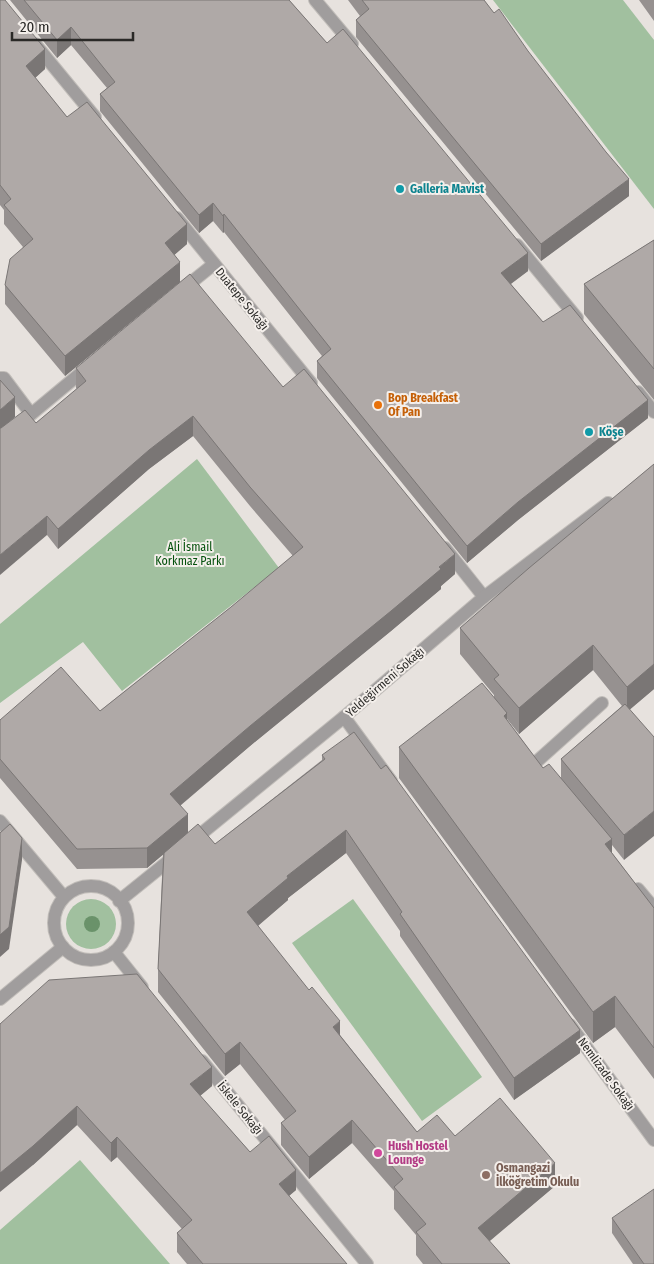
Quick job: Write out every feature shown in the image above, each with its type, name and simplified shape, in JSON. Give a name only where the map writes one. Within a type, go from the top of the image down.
[{"type":"street","points":[[315,0],[359,53]]},
{"type":"street","points":[[25,32],[101,124]]},
{"type":"street","name":"Duatepe Sokağı","points":[[170,210],[321,395]]},
{"type":"street","points":[[510,236],[585,328]]},
{"type":"street","points":[[176,295],[214,264]]},
{"type":"street","points":[[0,440],[100,358]]},
{"type":"street","points":[[0,378],[4,378],[31,414]]},
{"type":"street","points":[[629,381],[654,412]]},
{"type":"street","name":"Yeldeğirmeni Sokağı","points":[[119,901],[344,717],[484,597],[615,497]]},
{"type":"street","points":[[434,535],[484,597]]},
{"type":"street","points":[[534,764],[602,703]]},
{"type":"street","points":[[344,717],[397,789]]},
{"type":"street","points":[[0,821],[64,897]]},
{"type":"street","points":[[629,877],[654,908]]},
{"type":"street","points":[[87,886],[110,892],[119,901],[128,920],[122,943],[114,952],[104,958],[82,959],[71,954],[63,947],[57,937],[54,926],[55,915],[64,897],[76,889],[87,886]]},
{"type":"street","points":[[0,999],[63,947]]},
{"type":"street","points":[[114,952],[151,998]]},
{"type":"street","name":"Nemlizade Sokağı","points":[[560,1012],[654,1140]]},
{"type":"street","name":"İskele Sokağı","points":[[194,1051],[367,1264]]},
{"type":"green space","points":[[493,0],[623,0],[654,40],[654,209]]},
{"type":"green space","name":"Ali İsmail Korkmaz Parkı","points":[[197,459],[279,568],[122,691],[83,642],[0,703],[0,624]]},
{"type":"green space","points":[[86,899],[96,899],[109,906],[116,919],[116,929],[109,942],[96,949],[86,949],[77,945],[70,938],[66,929],[66,919],[70,910],[77,903]]},
{"type":"green space","points":[[353,899],[482,1077],[422,1121],[292,943]]},
{"type":"green space","points":[[80,1160],[170,1264],[0,1264],[0,1230]]},
{"type":"building","points":[[0,0],[5,0],[45,49],[26,66],[67,117],[87,102],[187,224],[165,243],[180,262],[65,356],[5,285],[10,259],[33,239],[4,205],[11,199],[0,185]]},
{"type":"building","points":[[24,0],[289,0],[327,43],[343,29],[528,253],[501,273],[543,322],[570,305],[648,400],[518,502],[467,546],[317,361],[331,349],[224,214],[223,216],[213,203],[199,215],[100,94],[115,82],[71,27],[57,40]]},
{"type":"building","points":[[362,0],[484,0],[494,13],[499,9],[528,51],[629,179],[541,244],[356,20],[369,9]]},
{"type":"building","points":[[654,240],[654,369],[584,284]]},
{"type":"building","points":[[190,274],[283,387],[304,369],[455,554],[439,567],[441,569],[170,794],[188,814],[147,848],[77,849],[0,759],[0,720],[61,667],[100,711],[303,547],[250,487],[193,416],[149,450],[58,529],[47,516],[0,555],[0,428],[25,410],[36,423],[86,381],[76,368]]},
{"type":"building","points":[[0,380],[15,397],[0,410]]},
{"type":"building","points":[[654,464],[654,664],[627,687],[593,645],[519,708],[494,679],[499,675],[460,628]]},
{"type":"building","points":[[482,683],[507,713],[504,716],[543,768],[549,764],[612,839],[605,844],[654,908],[654,1048],[615,996],[593,1012],[399,747]]},
{"type":"building","points":[[625,704],[654,737],[654,811],[624,835],[561,759]]},
{"type":"building","points":[[354,732],[381,769],[386,765],[580,1030],[514,1078],[400,914],[402,912],[346,830],[287,876],[288,878],[247,912],[309,990],[312,987],[340,1021],[333,1027],[417,1132],[437,1115],[455,1136],[500,1098],[555,1163],[478,1228],[510,1264],[442,1264],[416,1232],[426,1224],[394,1187],[403,1179],[352,1120],[309,1157],[281,1123],[296,1111],[240,1042],[225,1054],[158,969],[164,853],[198,824],[215,844],[325,759],[322,755]]},
{"type":"building","points":[[10,824],[22,838],[9,927],[0,935],[0,833]]},
{"type":"building","points":[[137,974],[212,1067],[190,1084],[250,1152],[269,1136],[296,1170],[279,1184],[347,1264],[203,1264],[177,1233],[192,1220],[117,1137],[111,1143],[77,1106],[0,1173],[0,1024],[49,980]]},
{"type":"building","points":[[654,1189],[654,1264],[644,1264],[612,1218]]},
{"type":"place","name":"Galleria Mavist","points":[[400,189]]},
{"type":"place","name":"Bop Breakfast Of Pan","points":[[378,405]]},
{"type":"place","name":"Köşe","points":[[589,432]]},
{"type":"place","name":"Hush Hostel Lounge","points":[[378,1153]]},
{"type":"place","name":"Osmangazi İlköğretim Okulu","points":[[486,1175]]}]
